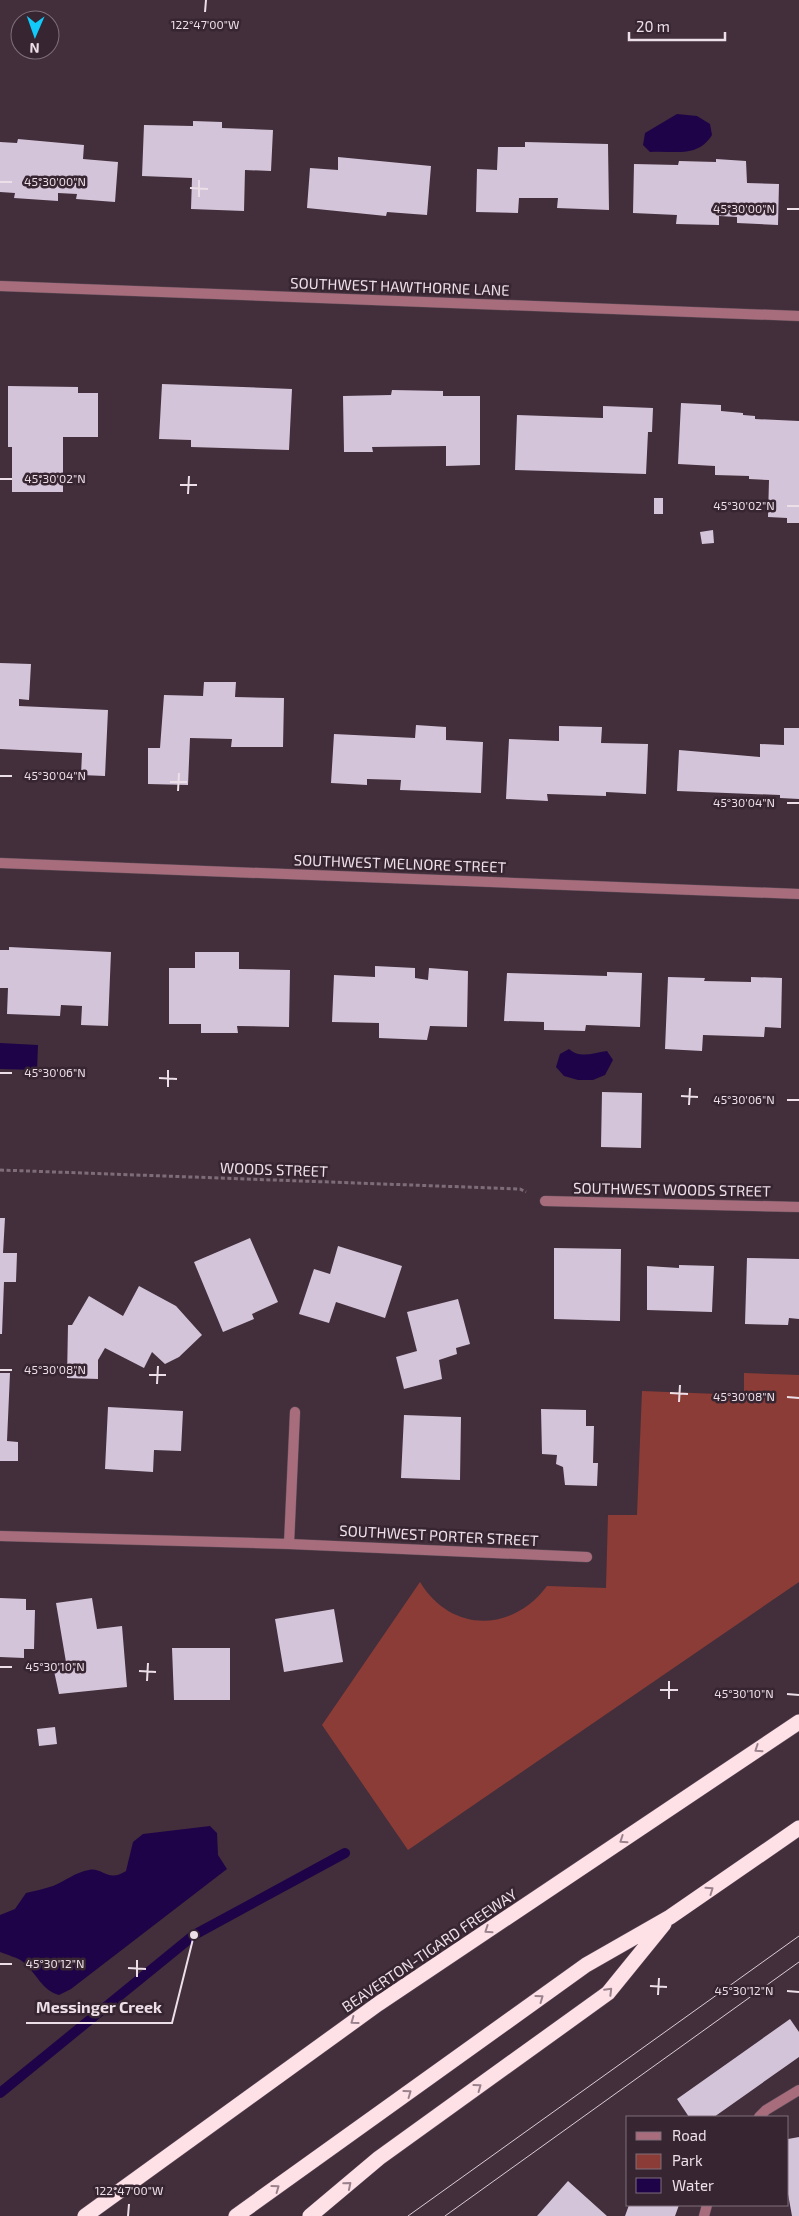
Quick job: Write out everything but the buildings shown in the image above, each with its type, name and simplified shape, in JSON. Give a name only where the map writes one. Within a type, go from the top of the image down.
[{"type":"highway","name":"BEAVERTON-TIGARD FREEWAY","points":[[85,2216],[378,2004],[799,1722]]},
{"type":"highway","points":[[236,2216],[586,1965],[670,1917],[799,1828]]},
{"type":"highway","points":[[310,2216],[380,2158],[608,1993],[670,1917]]},
{"type":"street","name":"SOUTHWEST HAWTHORNE LANE","points":[[0,286],[799,316]]},
{"type":"street","name":"SOUTHWEST MELNORE STREET","points":[[0,863],[799,894]]},
{"type":"street","name":"SOUTHWEST WOODS STREET","points":[[545,1201],[799,1207]]},
{"type":"street","points":[[289,1544],[295,1412]]},
{"type":"street","name":"SOUTHWEST PORTER STREET","points":[[0,1536],[289,1544],[587,1557]]},
{"type":"street","points":[[760,2116],[766,2110],[799,2090]]},
{"type":"path","name":"WOODS STREET","points":[[0,1170],[520,1189],[545,1201]]},
{"type":"green space","points":[[744,1373],[799,1375],[799,1582],[408,1850],[322,1725],[420,1582],[433,1599],[448,1611],[465,1618],[482,1621],[500,1619],[517,1612],[533,1601],[547,1586],[606,1588],[608,1515],[637,1515],[642,1391],[744,1395]]},
{"type":"water","points":[[677,114],[697,116],[710,124],[712,135],[706,143],[692,150],[684,152],[650,152],[643,145],[645,133]]},
{"type":"water","points":[[0,1043],[38,1045],[37,1070],[0,1069]]},
{"type":"water","points":[[569,1049],[582,1055],[607,1051],[613,1060],[605,1075],[593,1080],[578,1080],[564,1076],[556,1067],[560,1054]]},
{"type":"water","points":[[210,1826],[217,1833],[218,1855],[227,1869],[71,1989],[59,1995],[53,1993],[48,1990],[22,1961],[0,1952],[0,1915],[15,1909],[26,1893],[53,1886],[84,1871],[94,1870],[114,1875],[126,1871],[133,1842],[143,1834]]},
{"type":"waterway","points":[[0,2093],[194,1935],[345,1853]]},
{"type":"tram line","points":[[408,2216],[799,1936]]},
{"type":"tram line","points":[[445,2216],[799,1962]]},
{"type":"place","name":"Messinger Creek","points":[[194,1935]]}]
